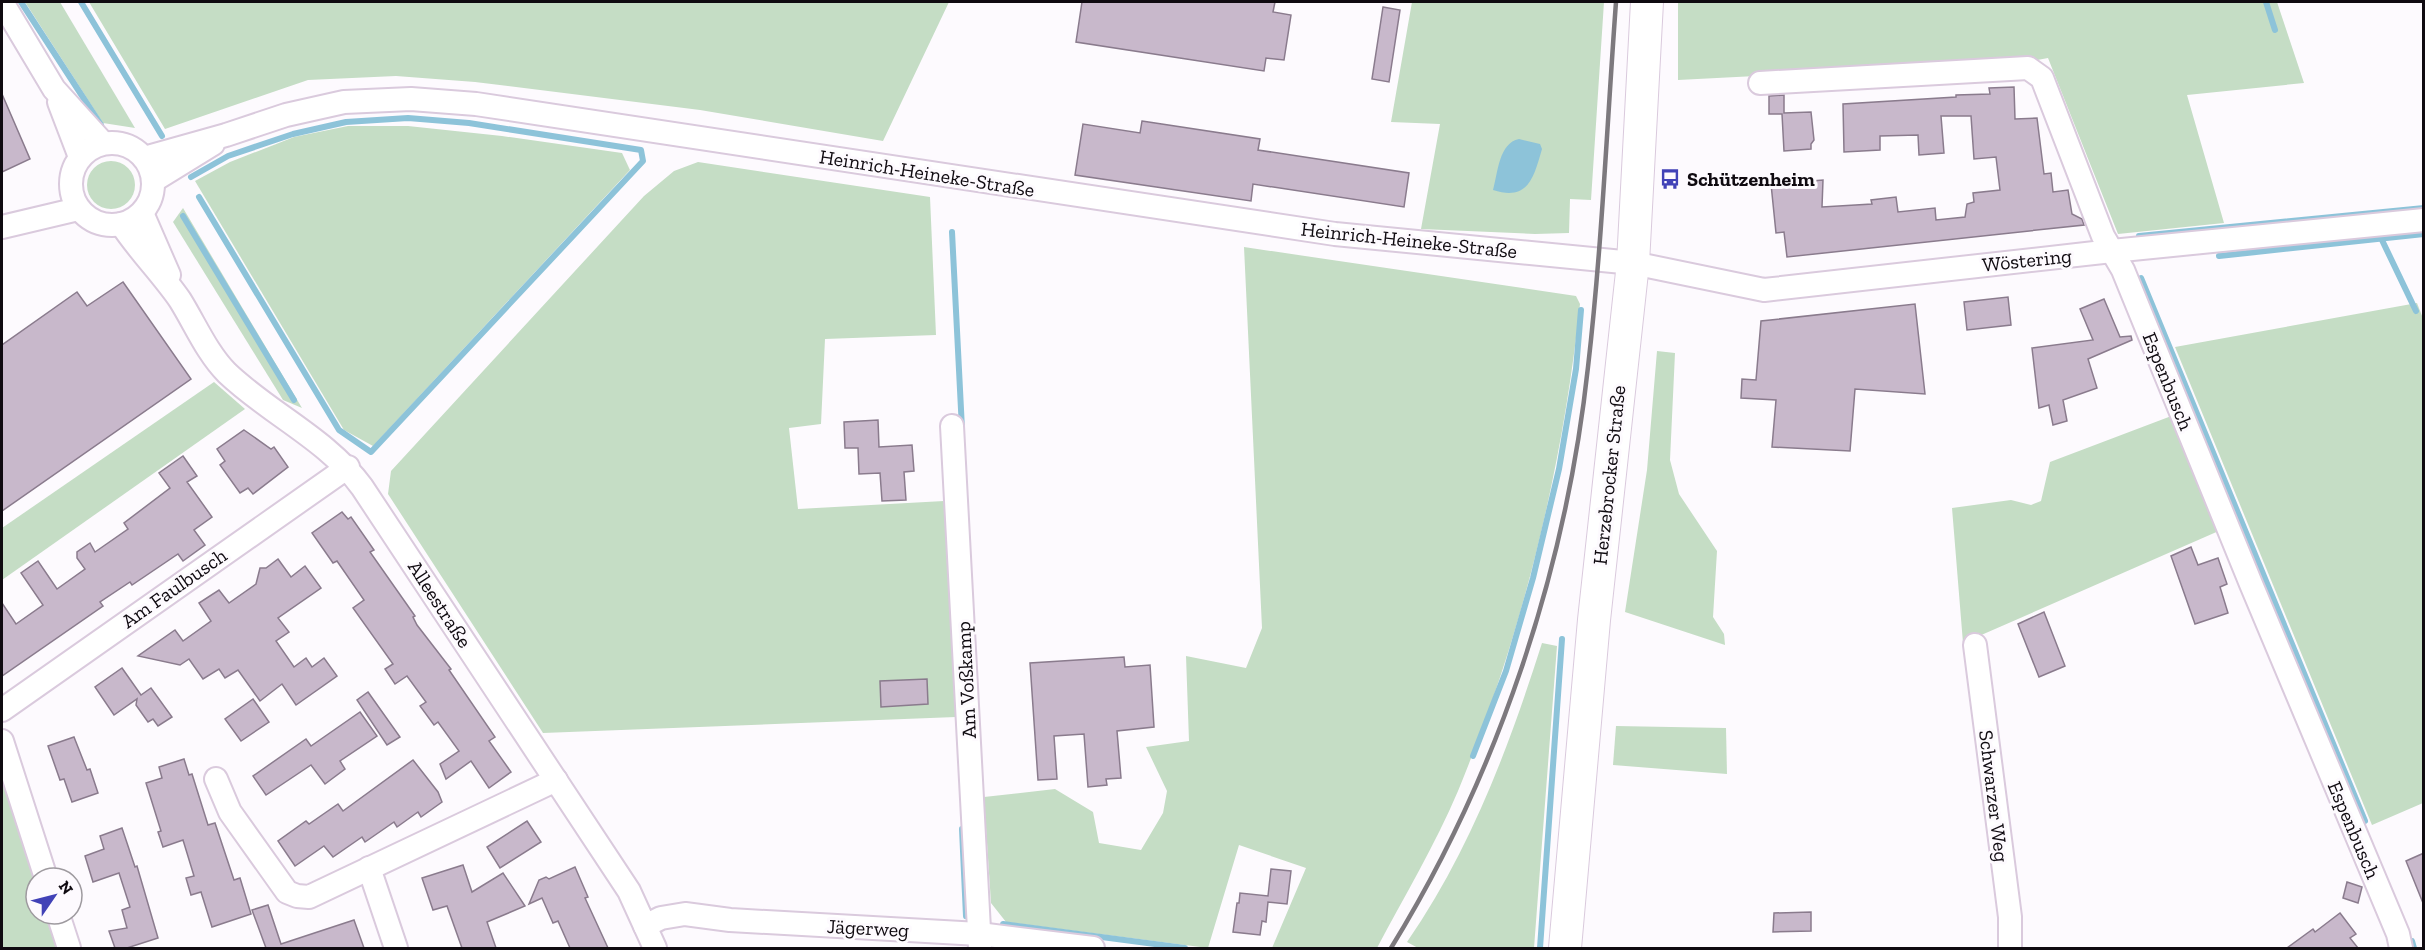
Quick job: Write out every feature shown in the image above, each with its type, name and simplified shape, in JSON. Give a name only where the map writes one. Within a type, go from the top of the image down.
[{"type":"main road","name":"Herzebrocker Straße","points":[[1565,948],[1593,620],[1633,263],[1647,2]]},
{"type":"street","points":[[2,2],[54,89],[80,157]]},
{"type":"street","name":"Espenbusch","points":[[1760,83],[2028,68],[2042,78],[2103,236],[2123,270],[2246,573],[2398,934],[2401,948]]},
{"type":"street","points":[[54,89],[102,142]]},
{"type":"street","name":"Heinrich-Heineke-Straße","points":[[144,158],[286,115],[344,102],[411,99],[476,104],[1335,234],[1633,263]]},
{"type":"street","name":"Heinrich-Heineke-Straße","points":[[153,181],[174,170],[226,135]]},
{"type":"street","points":[[102,142],[119,142],[134,148],[151,169],[152,196],[142,213],[121,225],[93,221],[74,199],[71,174],[80,157],[88,149],[102,142]]},
{"type":"street","points":[[9,225],[74,199]]},
{"type":"street","name":"Alleestraße","points":[[142,213],[179,299]]},
{"type":"street","name":"Wöstering","points":[[1633,263],[1764,290],[2112,251],[2424,220]]},
{"type":"street","name":"Alleestraße","points":[[121,225],[179,299],[224,370],[248,393],[325,447],[348,467],[629,891],[655,948]]},
{"type":"street","name":"Am Voßkamp","points":[[952,426],[980,941]]},
{"type":"street","name":"Am Faulbusch","points":[[2,710],[348,467]]},
{"type":"street","name":"Schwarzer Weg","points":[[1975,645],[2010,917],[2010,948]]},
{"type":"street","points":[[2,741],[42,866]]},
{"type":"street","points":[[216,779],[230,812],[287,892],[309,897],[556,780]]},
{"type":"street","points":[[369,868],[396,948]]},
{"type":"street","name":"Jägerweg","points":[[645,926],[661,918],[685,914],[730,920],[980,941],[1093,948]]},
{"type":"street","points":[[62,926],[69,948]]},
{"type":"green space","points":[[25,2],[60,2],[135,128],[103,123]]},
{"type":"green space","points":[[89,2],[949,2],[883,141],[700,110],[475,82],[396,76],[308,80],[165,129]]},
{"type":"green space","points":[[1412,2],[1604,2],[1591,200],[1570,199],[1569,233],[1535,234],[1421,229],[1440,124],[1391,122]]},
{"type":"green space","points":[[1678,2],[2277,2],[2304,83],[2187,95],[2224,223],[2118,234],[2048,58],[2027,62],[1678,80]]},
{"type":"green space","points":[[348,126],[408,126],[502,136],[622,153],[630,170],[373,446],[344,430],[195,181],[230,162],[294,137]]},
{"type":"green space","points":[[106,161],[116,161],[131,171],[135,185],[134,194],[125,205],[116,209],[106,209],[91,199],[87,190],[87,180],[97,165]]},
{"type":"green space","points":[[698,162],[930,197],[936,335],[825,339],[821,424],[789,428],[798,509],[944,501],[956,717],[543,733],[388,494],[391,471],[644,196],[674,171]]},
{"type":"green space","points":[[183,208],[302,408],[283,400],[173,222]]},
{"type":"green space","points":[[1244,247],[1576,296],[1580,304],[1572,367],[1550,491],[1520,613],[1502,673],[1458,791],[1419,871],[1377,948],[1272,948],[1306,868],[1239,845],[1208,948],[1006,922],[991,903],[984,797],[1055,789],[1093,812],[1099,843],[1141,850],[1163,813],[1167,791],[1146,747],[1189,741],[1186,656],[1246,668],[1262,628]]},
{"type":"green space","points":[[2417,303],[2424,321],[2423,803],[2372,825],[2175,347]]},
{"type":"green space","points":[[1657,351],[1675,353],[1670,460],[1679,494],[1717,551],[1713,617],[1724,634],[1725,645],[1625,612],[1647,470]]},
{"type":"green space","points":[[214,382],[245,409],[2,580],[2,528]]},
{"type":"green space","points":[[2174,415],[2221,530],[1963,643],[1952,508],[2011,500],[2031,505],[2041,501],[2050,462]]},
{"type":"green space","points":[[1542,643],[1557,646],[1534,948],[1418,948],[1407,942],[1430,907],[1469,835],[1516,721]]},
{"type":"green space","points":[[1616,726],[1726,728],[1727,774],[1613,765]]},
{"type":"green space","points":[[2,769],[32,866],[24,866],[24,926],[51,926],[58,948],[2,948]]},
{"type":"water","points":[[1519,139],[1540,144],[1542,149],[1532,177],[1528,184],[1515,192],[1505,193],[1493,190],[1503,152],[1507,146]]},
{"type":"building","points":[[1082,2],[1275,2],[1273,12],[1291,15],[1284,60],[1266,58],[1264,71],[1076,42]]},
{"type":"building","points":[[1383,7],[1400,10],[1389,82],[1372,79]]},
{"type":"building","points":[[2014,87],[2015,119],[2037,118],[2044,174],[2051,173],[2053,192],[2068,190],[2072,214],[2082,219],[2084,225],[1787,257],[1784,232],[1776,233],[1771,184],[1823,180],[1822,207],[1872,204],[1871,200],[1896,197],[1898,212],[1935,208],[1936,220],[1965,217],[1967,204],[1974,202],[1973,193],[2000,190],[1996,157],[1974,159],[1971,116],[1941,116],[1944,153],[1919,155],[1918,135],[1880,136],[1880,150],[1844,152],[1843,104],[1990,94],[1989,88]]},
{"type":"building","points":[[2,94],[30,159],[2,172]]},
{"type":"building","points":[[1784,95],[1784,113],[1811,112],[1814,140],[1811,149],[1784,151],[1782,114],[1769,114],[1769,96]]},
{"type":"building","points":[[1142,121],[1260,139],[1258,150],[1409,173],[1404,207],[1253,184],[1251,201],[1075,175],[1083,124],[1140,133]]},
{"type":"building","points":[[123,282],[191,379],[2,511],[2,345],[77,292],[87,306]]},
{"type":"building","points":[[2008,297],[2011,325],[1967,330],[1964,302]]},
{"type":"building","points":[[2104,299],[2120,337],[2131,336],[2132,340],[2088,359],[2097,388],[2063,400],[2067,421],[2053,425],[2049,405],[2039,408],[2032,348],[2093,340],[2080,309]]},
{"type":"building","points":[[1915,304],[1925,394],[1855,389],[1850,451],[1772,447],[1776,400],[1741,398],[1742,379],[1756,380],[1761,321]]},
{"type":"building","points":[[878,420],[879,447],[912,445],[914,471],[904,472],[906,500],[882,501],[880,473],[859,474],[858,448],[845,448],[844,422]]},
{"type":"building","points":[[244,430],[271,449],[274,447],[288,467],[253,494],[248,488],[240,493],[220,465],[225,461],[217,449]]},
{"type":"building","points":[[183,456],[197,476],[187,482],[212,517],[194,530],[205,545],[183,561],[178,554],[132,585],[130,582],[100,602],[103,606],[2,676],[2,603],[16,624],[43,605],[21,573],[38,561],[57,589],[85,569],[77,558],[77,552],[90,543],[95,552],[128,529],[124,523],[170,488],[159,473]]},
{"type":"building","points":[[342,512],[348,519],[351,517],[374,550],[370,552],[415,616],[413,617],[417,625],[451,669],[449,670],[495,737],[489,741],[511,772],[489,788],[471,761],[446,779],[440,764],[459,751],[438,722],[434,725],[420,706],[426,702],[407,676],[395,684],[385,669],[393,664],[353,608],[364,600],[337,561],[333,563],[312,533]]},
{"type":"building","points":[[2191,547],[2198,565],[2218,558],[2227,584],[2220,587],[2228,613],[2195,624],[2171,556]]},
{"type":"building","points":[[278,559],[291,577],[305,566],[321,588],[278,618],[289,632],[276,641],[294,667],[306,658],[312,667],[324,658],[337,676],[296,705],[282,684],[260,701],[238,670],[225,678],[219,669],[203,679],[189,659],[180,665],[138,656],[175,630],[183,641],[211,621],[199,603],[219,590],[229,603],[256,584],[260,568],[266,568]]},
{"type":"building","points":[[2044,612],[2065,666],[2039,677],[2018,624]]},
{"type":"building","points":[[1124,657],[1125,667],[1150,665],[1154,727],[1117,731],[1121,778],[1106,779],[1107,785],[1088,787],[1084,734],[1054,736],[1057,779],[1038,780],[1030,663]]},
{"type":"building","points":[[122,668],[141,695],[151,688],[172,717],[158,726],[153,719],[148,722],[136,705],[137,699],[114,715],[95,687]]},
{"type":"building","points":[[927,679],[928,704],[881,707],[880,681]]},
{"type":"building","points":[[368,692],[400,737],[387,745],[357,700]]},
{"type":"building","points":[[253,699],[269,722],[241,741],[225,719]]},
{"type":"building","points":[[360,712],[377,736],[340,761],[345,769],[325,784],[311,765],[266,795],[253,776],[306,739],[311,746]]},
{"type":"building","points":[[74,737],[87,770],[90,769],[98,793],[72,802],[64,779],[60,780],[48,746]]},
{"type":"building","points":[[184,759],[189,775],[192,774],[208,825],[215,823],[234,880],[240,878],[251,914],[212,927],[201,892],[191,895],[186,878],[194,876],[183,840],[163,847],[158,832],[161,831],[146,783],[162,778],[159,767]]},
{"type":"building","points":[[413,760],[438,792],[442,802],[421,817],[418,812],[397,827],[394,822],[365,842],[362,837],[333,857],[324,846],[295,866],[278,841],[306,821],[309,824],[338,804],[343,811]]},
{"type":"building","points":[[527,821],[541,842],[500,868],[487,847]]},
{"type":"building","points":[[122,828],[135,867],[137,866],[158,938],[127,948],[115,948],[109,931],[127,928],[122,910],[130,907],[119,873],[93,882],[85,856],[104,849],[100,836]]},
{"type":"building","points":[[2424,853],[2424,903],[2423,903],[2406,861]]},
{"type":"building","points":[[463,865],[472,892],[503,873],[525,906],[487,922],[496,948],[462,948],[447,906],[433,910],[422,878]]},
{"type":"building","points":[[575,867],[588,897],[585,898],[608,948],[570,948],[558,921],[553,923],[542,898],[529,904],[539,880],[546,877],[549,879]]},
{"type":"building","points":[[1271,869],[1291,871],[1287,904],[1268,902],[1266,922],[1262,921],[1260,935],[1233,932],[1240,893],[1268,896]]},
{"type":"building","points":[[2347,882],[2362,887],[2358,903],[2343,898]]},
{"type":"building","points":[[268,905],[281,944],[354,920],[364,948],[266,948],[252,910]]},
{"type":"building","points":[[1811,912],[1811,931],[1773,932],[1774,913]]},
{"type":"building","points":[[2340,913],[2356,934],[2350,938],[2358,948],[2287,948],[2313,929],[2315,932]]},
{"type":"waterway","points":[[21,2],[101,125]]},
{"type":"waterway","points":[[81,2],[162,136]]},
{"type":"waterway","points":[[2266,2],[2275,30]]},
{"type":"waterway","points":[[191,177],[228,156],[293,134],[346,122],[408,118],[469,123],[641,150],[643,161],[371,452],[339,430],[199,197]]},
{"type":"waterway","points":[[2139,236],[2424,208]]},
{"type":"waterway","points":[[183,216],[294,400]]},
{"type":"waterway","points":[[952,232],[962,429]]},
{"type":"waterway","points":[[2219,256],[2424,234]]},
{"type":"waterway","points":[[2381,238],[2416,311]]},
{"type":"waterway","points":[[2141,278],[2365,821]]},
{"type":"waterway","points":[[1473,756],[1506,671],[1533,578],[1559,469],[1576,369],[1581,310]]},
{"type":"waterway","points":[[1540,948],[1562,639]]},
{"type":"waterway","points":[[962,829],[966,916]]},
{"type":"waterway","points":[[1003,924],[1185,948]]},
{"type":"waterway","points":[[2412,941],[2414,948]]},
{"type":"railway","points":[[1391,948],[1464,812],[1495,741],[1544,594],[1563,519],[1578,443],[1593,322],[1616,2]]},
{"type":"place","name":"Schützenheim","points":[[1670,179]]}]
